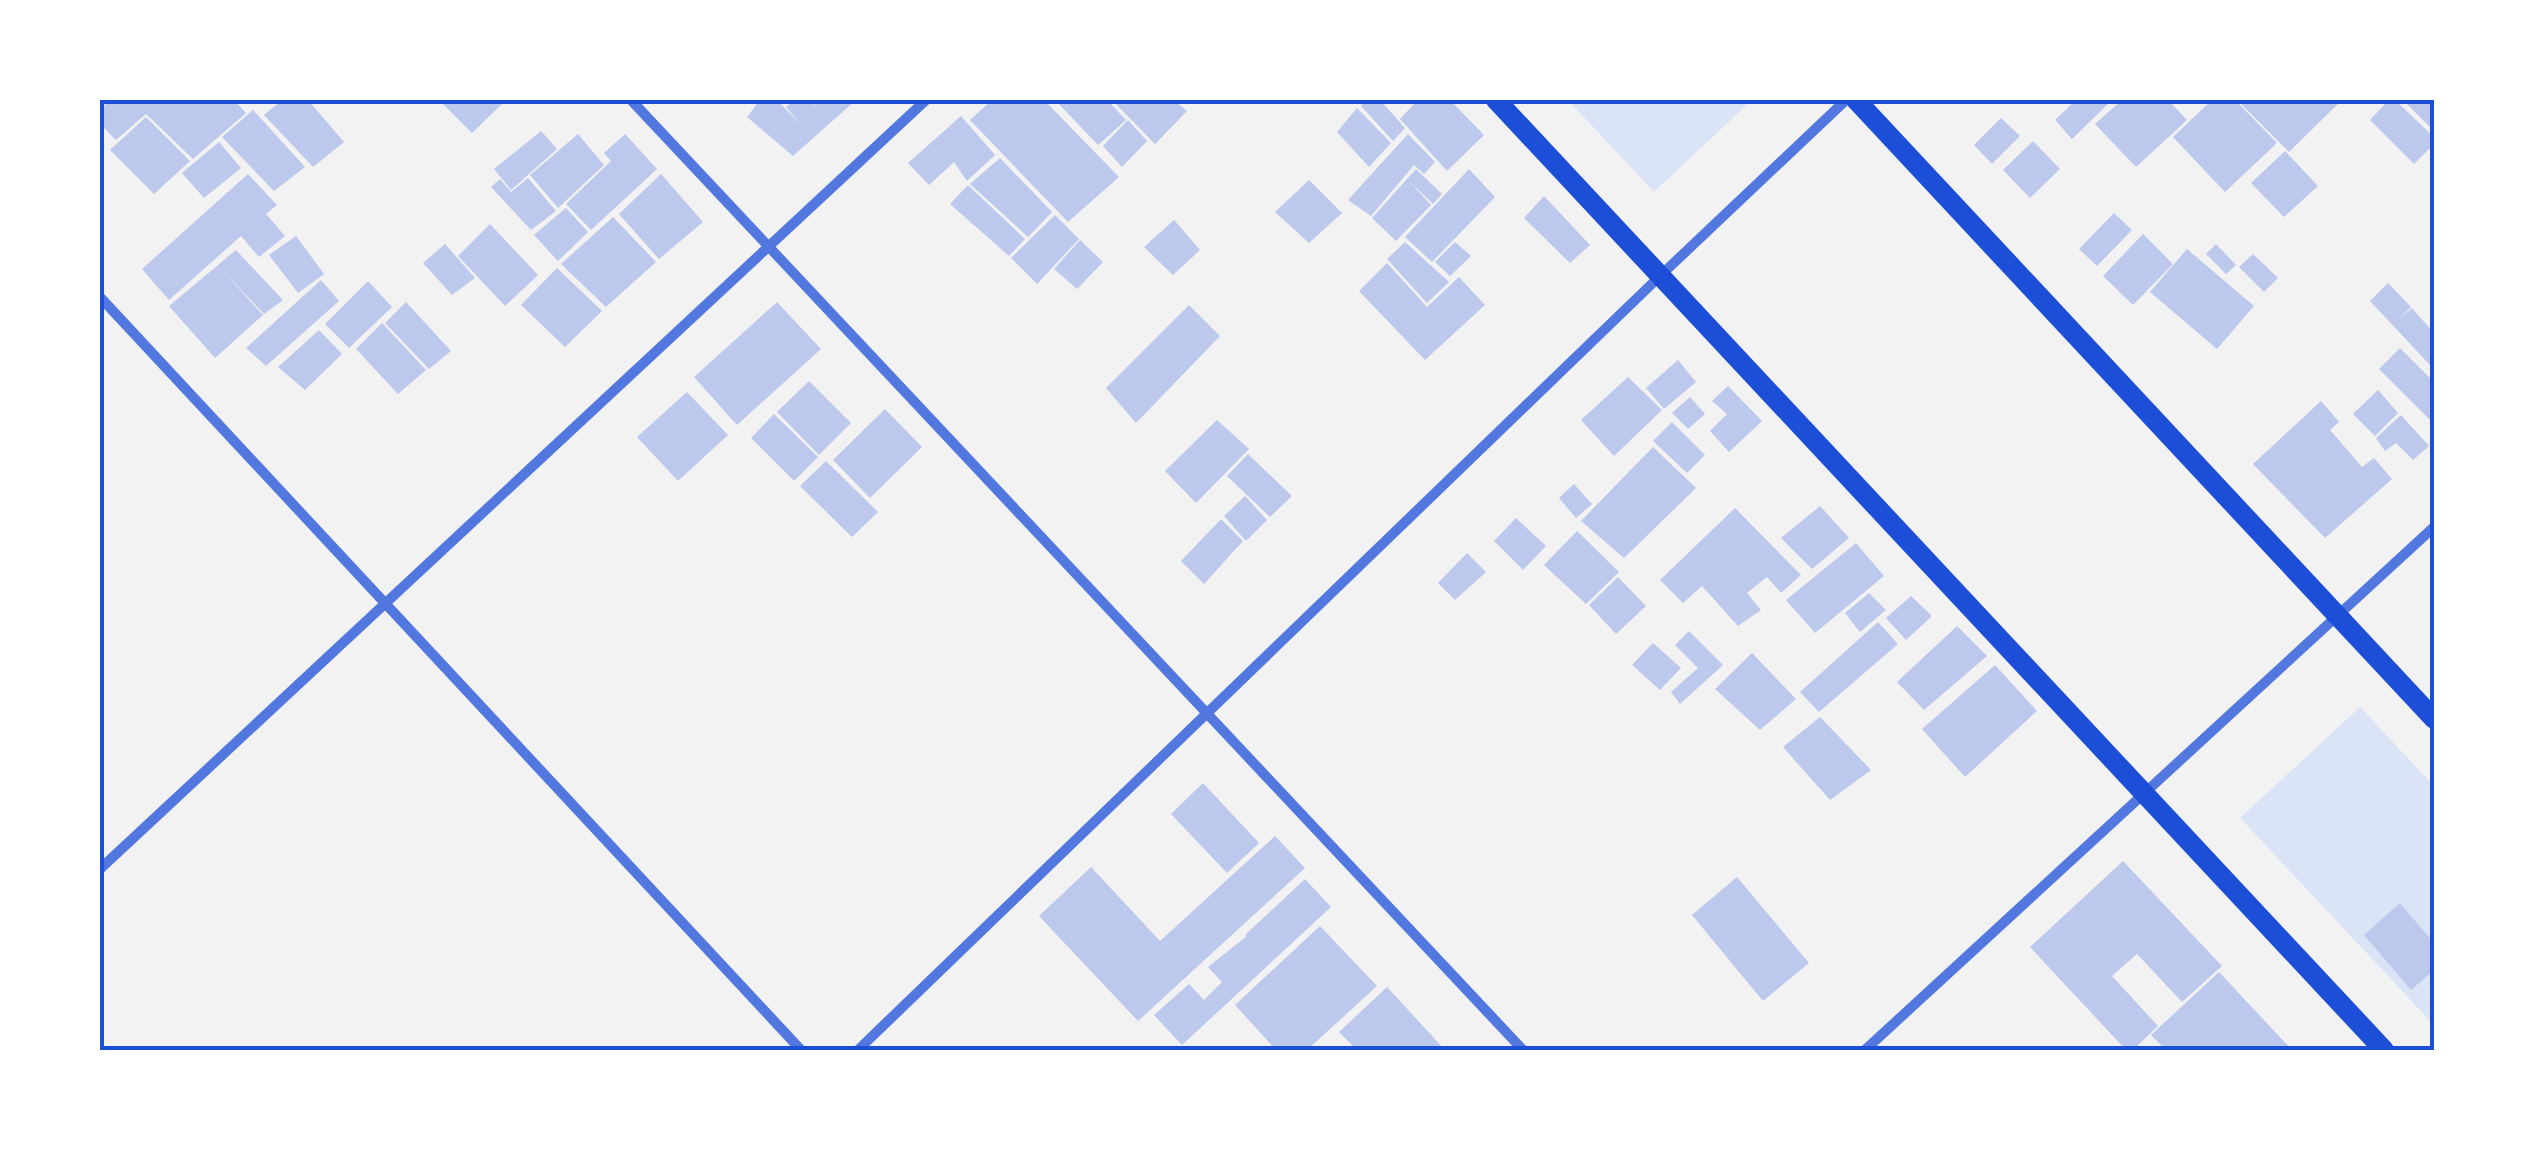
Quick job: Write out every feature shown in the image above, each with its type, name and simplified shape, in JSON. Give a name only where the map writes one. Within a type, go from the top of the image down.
[{"type":"main road","points":[[1496,100],[2384,1050]]},
{"type":"main road","points":[[1856,100],[2434,719]]},
{"type":"street","points":[[631,100],[1524,1050]]},
{"type":"street","points":[[100,869],[926,100]]},
{"type":"street","points":[[858,1050],[1846,100]]},
{"type":"street","points":[[100,298],[801,1050]]},
{"type":"street","points":[[1864,1050],[2434,527]]},
{"type":"shaded area","points":[[1568,100],[1752,100],[1654,192]]},
{"type":"shaded area","points":[[2360,707],[2434,786],[2434,1025],[2240,818]]},
{"type":"building","points":[[110,100],[234,100],[246,113],[193,159],[146,114],[116,140],[100,124],[100,109]]},
{"type":"building","points":[[282,100],[308,100],[344,142],[313,167],[264,115]]},
{"type":"building","points":[[439,100],[506,100],[472,133]]},
{"type":"building","points":[[760,100],[777,100],[801,125],[786,107],[795,100],[809,100],[817,109],[811,100],[856,100],[793,156],[747,117]]},
{"type":"building","points":[[992,100],[1044,100],[1119,177],[1068,222],[970,120]]},
{"type":"building","points":[[1055,100],[1107,100],[1126,120],[1098,145]]},
{"type":"building","points":[[1112,100],[1174,100],[1187,111],[1155,144]]},
{"type":"building","points":[[1366,100],[1380,100],[1405,128],[1393,141],[1361,106]]},
{"type":"building","points":[[1418,100],[1450,100],[1484,135],[1447,171],[1400,119]]},
{"type":"building","points":[[2076,100],[2112,100],[2072,139],[2055,120]]},
{"type":"building","points":[[2122,100],[2168,100],[2187,120],[2136,167],[2095,124]]},
{"type":"building","points":[[2212,100],[2235,100],[2277,143],[2225,192],[2173,137]]},
{"type":"building","points":[[2237,100],[2342,100],[2289,152]]},
{"type":"building","points":[[2389,100],[2395,100],[2434,137],[2434,144],[2414,164],[2370,120]]},
{"type":"building","points":[[2403,100],[2434,100],[2434,131]]},
{"type":"building","points":[[1357,108],[1391,143],[1369,167],[1337,132]]},
{"type":"building","points":[[253,110],[305,167],[274,191],[222,137]]},
{"type":"building","points":[[961,116],[995,155],[967,181],[954,162],[929,185],[908,163]]},
{"type":"building","points":[[146,117],[190,161],[154,194],[110,150]]},
{"type":"building","points":[[2001,118],[2020,136],[1992,164],[1974,145]]},
{"type":"building","points":[[1128,120],[1147,141],[1122,167],[1103,146]]},
{"type":"building","points":[[541,131],[557,149],[511,190],[494,169]]},
{"type":"building","points":[[578,134],[604,165],[558,208],[530,175]]},
{"type":"building","points":[[625,134],[657,169],[591,230],[566,204],[611,161],[604,153]]},
{"type":"building","points":[[1408,134],[1435,162],[1424,174],[1414,165],[1371,216],[1348,200]]},
{"type":"building","points":[[2033,141],[2060,169],[2030,198],[2003,170]]},
{"type":"building","points":[[219,142],[241,168],[204,198],[182,173]]},
{"type":"building","points":[[2285,151],[2318,186],[2284,217],[2251,183]]},
{"type":"building","points":[[1000,158],[1052,212],[1028,237],[970,184]]},
{"type":"building","points":[[1416,169],[1442,194],[1433,204],[1410,182],[1431,205],[1396,241],[1372,218]]},
{"type":"building","points":[[1469,169],[1495,197],[1432,262],[1405,237]]},
{"type":"building","points":[[248,174],[277,205],[266,214],[285,236],[259,257],[241,236],[169,300],[142,269]]},
{"type":"building","points":[[661,174],[703,222],[659,259],[619,214]]},
{"type":"building","points":[[528,178],[556,211],[531,230],[491,187],[500,179],[511,192]]},
{"type":"building","points":[[1309,180],[1342,213],[1309,243],[1275,212]]},
{"type":"building","points":[[968,185],[1025,239],[1009,256],[950,204]]},
{"type":"building","points":[[1544,196],[1590,245],[1570,263],[1524,218]]},
{"type":"building","points":[[566,208],[588,232],[558,261],[534,235]]},
{"type":"building","points":[[2114,213],[2132,230],[2097,266],[2079,249]]},
{"type":"building","points":[[1055,215],[1079,239],[1037,284],[1011,258]]},
{"type":"building","points":[[613,217],[656,262],[606,307],[561,264]]},
{"type":"building","points":[[1174,220],[1200,250],[1173,275],[1144,247]]},
{"type":"building","points":[[490,224],[538,275],[505,306],[458,256]]},
{"type":"building","points":[[2143,234],[2173,264],[2133,305],[2103,276]]},
{"type":"building","points":[[296,236],[324,274],[298,293],[269,255]]},
{"type":"building","points":[[1080,240],[1103,262],[1077,289],[1054,269]]},
{"type":"building","points":[[1405,242],[1449,282],[1427,303],[1387,259]]},
{"type":"building","points":[[1455,242],[1471,256],[1450,276],[1435,262]]},
{"type":"building","points":[[445,244],[475,278],[452,295],[423,263]]},
{"type":"building","points":[[2216,244],[2236,265],[2226,274],[2206,254]]},
{"type":"building","points":[[2187,249],[2254,306],[2217,349],[2150,292]]},
{"type":"building","points":[[236,250],[283,300],[264,314],[223,271],[263,315],[215,358],[169,306]]},
{"type":"building","points":[[2253,254],[2278,278],[2264,292],[2239,267]]},
{"type":"building","points":[[1387,263],[1427,307],[1459,277],[1485,305],[1425,360],[1359,291]]},
{"type":"building","points":[[557,268],[602,311],[565,347],[521,305]]},
{"type":"building","points":[[321,280],[339,301],[266,366],[246,348]]},
{"type":"building","points":[[368,281],[392,307],[349,348],[325,324]]},
{"type":"building","points":[[2388,283],[2411,307],[2399,319],[2412,308],[2434,333],[2434,362],[2430,365],[2370,301]]},
{"type":"building","points":[[406,302],[451,351],[429,369],[385,323]]},
{"type":"building","points":[[777,302],[821,349],[737,425],[694,377]]},
{"type":"building","points":[[1189,305],[1220,336],[1136,423],[1106,388]]},
{"type":"building","points":[[382,323],[426,370],[398,394],[356,349]]},
{"type":"building","points":[[319,330],[342,354],[305,390],[278,367]]},
{"type":"building","points":[[2400,348],[2434,382],[2434,424],[2379,369]]},
{"type":"building","points":[[1678,360],[1696,382],[1664,409],[1646,388]]},
{"type":"building","points":[[1628,377],[1662,410],[1614,456],[1581,420]]},
{"type":"building","points":[[809,381],[851,423],[819,455],[777,412]]},
{"type":"building","points":[[1728,386],[1762,421],[1729,452],[1710,431],[1727,414],[1712,401]]},
{"type":"building","points":[[2378,390],[2398,413],[2375,436],[2353,414]]},
{"type":"building","points":[[687,392],[728,435],[678,481],[637,437]]},
{"type":"building","points":[[1690,397],[1705,414],[1688,429],[1672,413]]},
{"type":"building","points":[[2321,401],[2339,422],[2330,430],[2362,467],[2374,458],[2392,479],[2325,538],[2253,464]]},
{"type":"building","points":[[885,409],[922,447],[870,498],[833,460]]},
{"type":"building","points":[[774,414],[818,457],[794,481],[751,438]]},
{"type":"building","points":[[2401,415],[2429,446],[2413,460],[2396,443],[2385,451],[2376,438]]},
{"type":"building","points":[[1217,420],[1249,449],[1196,503],[1165,471]]},
{"type":"building","points":[[1672,422],[1705,455],[1687,473],[1653,441]]},
{"type":"building","points":[[1653,447],[1696,488],[1624,558],[1581,521]]},
{"type":"building","points":[[1248,454],[1292,496],[1270,517],[1227,476]]},
{"type":"building","points":[[826,461],[878,512],[852,537],[800,486]]},
{"type":"building","points":[[1574,484],[1592,504],[1576,518],[1559,498]]},
{"type":"building","points":[[1245,496],[1267,520],[1246,541],[1224,516]]},
{"type":"building","points":[[1820,506],[1849,538],[1812,569],[1781,538]]},
{"type":"building","points":[[1735,508],[1801,575],[1781,593],[1767,577],[1747,593],[1761,610],[1738,626],[1702,586],[1683,603],[1660,580]]},
{"type":"building","points":[[1516,518],[1546,546],[1523,570],[1494,541]]},
{"type":"building","points":[[1221,519],[1243,541],[1204,584],[1181,561]]},
{"type":"building","points":[[1577,531],[1619,572],[1586,604],[1544,565]]},
{"type":"building","points":[[1856,543],[1884,576],[1815,633],[1786,600]]},
{"type":"building","points":[[1467,553],[1486,572],[1455,600],[1438,583]]},
{"type":"building","points":[[1618,577],[1646,606],[1616,634],[1589,605]]},
{"type":"building","points":[[1869,593],[1886,610],[1860,632],[1845,613]]},
{"type":"building","points":[[1911,596],[1932,616],[1906,640],[1886,618]]},
{"type":"building","points":[[1878,622],[1898,644],[1819,712],[1800,692]]},
{"type":"building","points":[[1957,626],[1987,656],[1924,710],[1897,682]]},
{"type":"building","points":[[1689,631],[1723,665],[1680,704],[1671,692],[1698,668],[1675,645]]},
{"type":"building","points":[[1653,643],[1681,668],[1660,690],[1632,665]]},
{"type":"building","points":[[1752,653],[1796,699],[1760,730],[1715,689]]},
{"type":"building","points":[[1995,665],[2037,711],[1965,777],[1922,729]]},
{"type":"building","points":[[1820,717],[1871,770],[1830,800],[1783,747]]},
{"type":"building","points":[[1203,783],[1259,843],[1227,873],[1171,814]]},
{"type":"building","points":[[1275,836],[1305,868],[1138,1021],[1039,916],[1091,867],[1160,941]]},
{"type":"building","points":[[2123,861],[2222,966],[2182,1002],[2137,954],[2112,976],[2158,1026],[2133,1050],[2126,1050],[2030,947]]},
{"type":"building","points":[[1737,877],[1809,963],[1763,1001],[1692,915]]},
{"type":"building","points":[[1305,879],[1331,907],[1182,1045],[1154,1015],[1189,984],[1204,1000],[1222,982],[1208,967],[1247,936]]},
{"type":"building","points":[[2400,903],[2434,943],[2434,970],[2411,990],[2364,935]]},
{"type":"building","points":[[1320,926],[1377,986],[1307,1050],[1276,1050],[1235,1005]]},
{"type":"building","points":[[2219,972],[2292,1050],[2166,1050],[2151,1035]]},
{"type":"building","points":[[1387,987],[1445,1050],[1357,1050],[1339,1032]]}]
